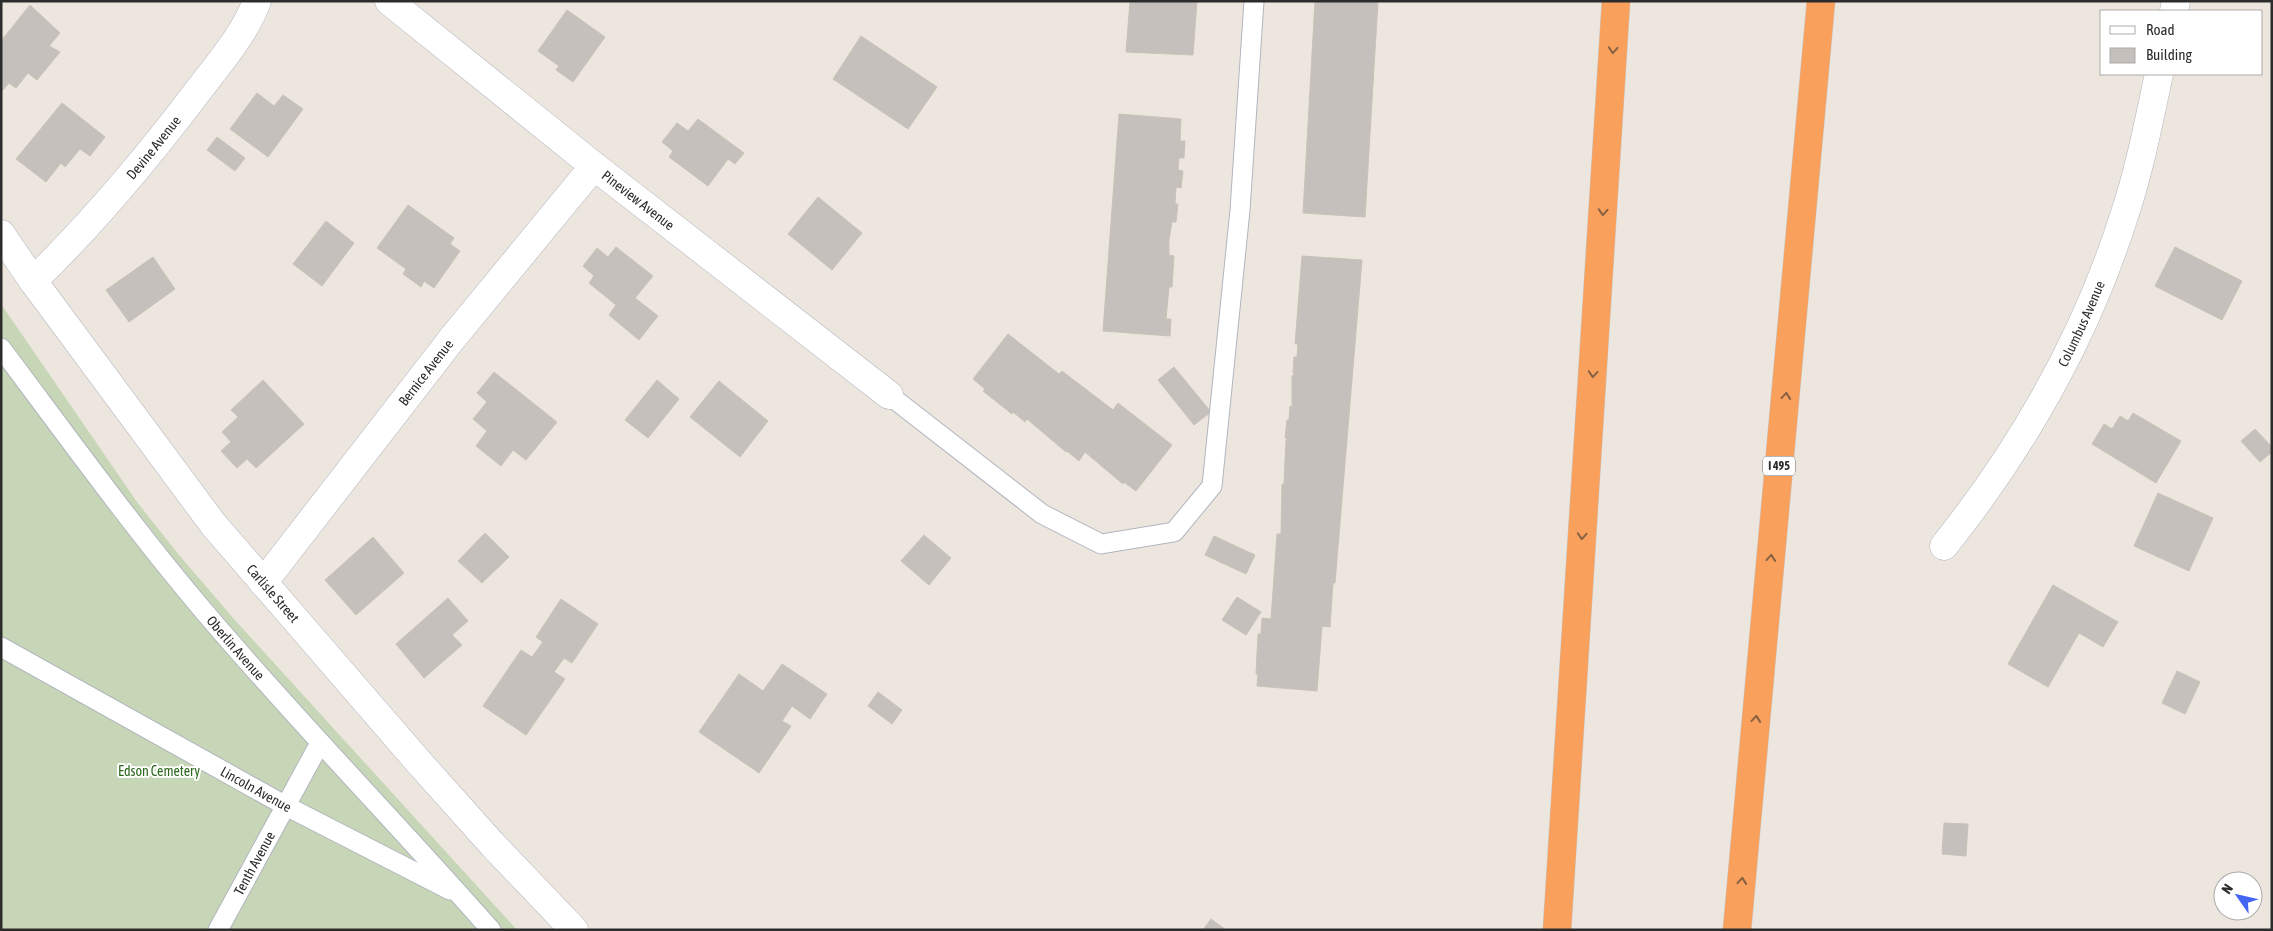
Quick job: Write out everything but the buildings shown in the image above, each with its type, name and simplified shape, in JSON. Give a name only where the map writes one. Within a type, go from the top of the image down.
[{"type":"highway","points":[[1558,930],[1616,1]]},
{"type":"highway","name":"I 495","points":[[1738,930],[1821,1]]},
{"type":"street","name":"Devine Avenue","points":[[33,281],[94,218],[173,124],[240,34],[257,1]]},
{"type":"street","name":"Pineview Avenue","points":[[389,1],[594,166],[889,395]]},
{"type":"street","name":"Columbus Avenue","points":[[1944,546],[1996,478],[2054,379],[2094,298],[2126,212],[2159,75]]},
{"type":"street","name":"Bernice Avenue","points":[[263,583],[451,340],[594,166]]},
{"type":"street","name":"Carlisle Street","points":[[1,234],[33,281],[176,476],[263,583],[492,844],[574,930]]},
{"type":"lane","points":[[889,395],[1042,514],[1101,544],[1174,532],[1212,486],[1240,210],[1254,1]]},
{"type":"lane","name":"Oberlin Avenue","points":[[1,348],[137,530],[202,610],[320,743],[492,930]]},
{"type":"lane","name":"Lincoln Avenue","points":[[1,647],[286,806],[462,896]]},
{"type":"lane","name":"Tenth Avenue","points":[[218,930],[320,743]]},
{"type":"green space","name":"Edson Cemetery","points":[[1,304],[137,502],[179,555],[234,619],[517,930],[1,930]]}]
